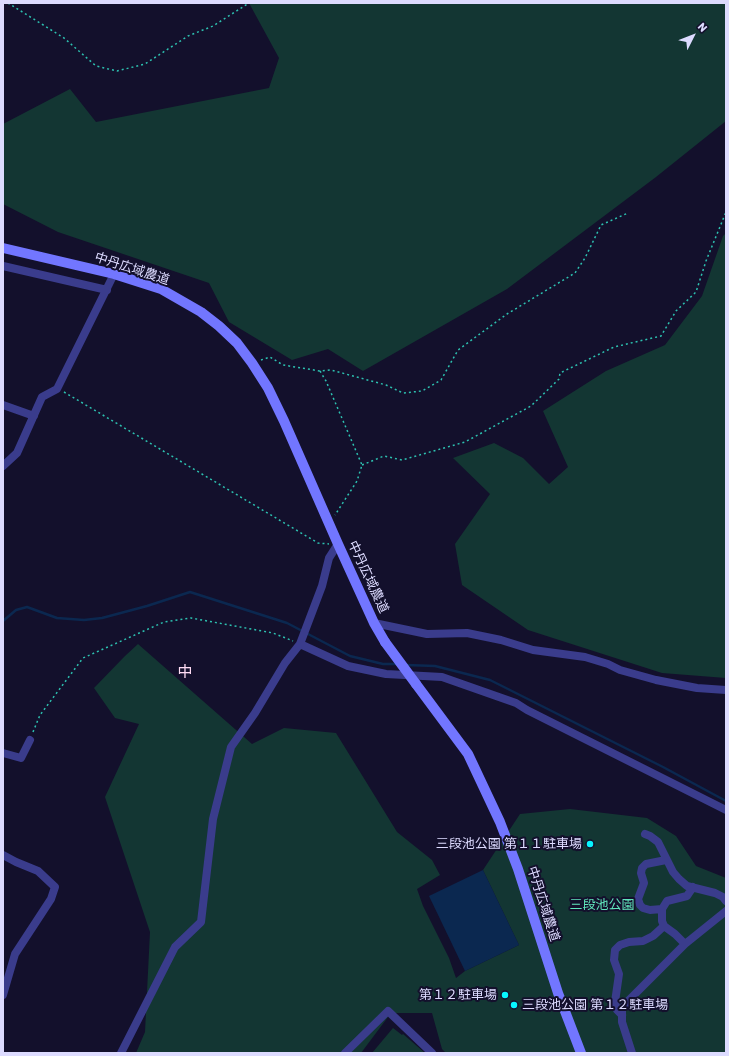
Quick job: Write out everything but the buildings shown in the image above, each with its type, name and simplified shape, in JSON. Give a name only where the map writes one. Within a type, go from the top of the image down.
[{"type":"street","name":"中丹広域農道","points":[[3,248],[114,274],[161,289],[201,312],[219,326],[237,344],[252,363],[268,388],[284,421],[374,623],[385,642],[468,754],[500,822],[518,869],[558,993],[580,1053]]},
{"type":"street","points":[[3,266],[107,290]]},
{"type":"street","points":[[3,466],[17,453],[42,397],[57,388],[114,274]]},
{"type":"street","points":[[3,405],[34,416]]},
{"type":"street","points":[[121,1053],[175,947],[201,922],[213,819],[231,747],[255,713],[285,664],[300,644],[322,586],[329,558],[338,544]]},
{"type":"street","points":[[374,623],[427,634],[467,633],[501,640],[533,650],[585,656],[620,670],[656,680],[698,688],[726,690]]},
{"type":"street","points":[[300,644],[348,666],[386,674],[442,677],[516,703],[527,710],[726,810]]},
{"type":"street","points":[[3,753],[21,758],[30,740]]},
{"type":"street","points":[[645,834],[658,842],[673,872],[687,886],[723,897],[726,901]]},
{"type":"street","points":[[3,855],[38,871],[55,887],[51,899],[15,954],[3,996]]},
{"type":"street","points":[[664,913],[643,908],[640,905],[639,894],[644,882],[641,873],[642,868],[646,864],[666,860]]},
{"type":"street","points":[[685,944],[664,926],[662,921],[667,900],[687,896],[693,888]]},
{"type":"street","points":[[632,1053],[622,1022],[622,1009],[628,1001],[685,944],[726,911]]},
{"type":"street","points":[[622,1015],[617,1010],[615,1002],[619,974],[614,960],[615,950],[620,945],[630,942],[643,941],[653,936],[664,926]]},
{"type":"street","points":[[345,1053],[388,1011],[432,1053]]},
{"type":"path","points":[[8,3],[64,38],[96,66],[117,71],[146,64],[188,36],[213,26],[249,3]]},
{"type":"path","points":[[362,465],[384,456],[402,460],[465,442],[530,406],[559,379],[560,373],[614,347],[661,336],[676,311],[696,292],[706,261],[726,212]]},
{"type":"path","points":[[252,363],[270,357],[283,365],[320,371],[331,370],[386,385],[403,393],[422,391],[441,380],[458,350],[507,314],[575,273],[585,258],[601,225],[628,213]]},
{"type":"path","points":[[320,371],[362,465],[358,481],[335,515],[328,520]]},
{"type":"path","points":[[57,388],[318,543],[338,544]]},
{"type":"path","points":[[30,740],[40,715],[83,658],[164,622],[191,618],[222,622],[273,633],[300,644]]},
{"type":"green space","points":[[249,3],[726,3],[726,121],[656,177],[507,289],[363,371],[328,349],[292,360],[229,322],[209,283],[58,232],[3,204],[3,124],[70,89],[96,122],[269,88],[279,58]]},
{"type":"green space","points":[[726,233],[726,678],[662,673],[528,630],[462,585],[455,544],[490,494],[453,458],[494,443],[523,458],[549,484],[568,467],[543,411],[606,371],[665,345],[702,296],[723,236]]},
{"type":"green space","name":"三段池公園","points":[[138,644],[252,744],[284,728],[336,733],[397,832],[432,860],[440,875],[417,889],[423,906],[449,958],[456,978],[465,971],[519,945],[483,870],[520,814],[570,809],[647,818],[676,836],[696,866],[726,878],[726,1053],[446,1053],[442,1049],[432,1013],[391,1013],[361,1053],[136,1053],[145,1032],[150,932],[105,797],[139,724],[115,718],[94,688]]},
{"type":"green space","points":[[393,1028],[402,1035],[403,1034],[425,1053],[372,1053]]},
{"type":"water","points":[[483,870],[519,945],[465,971],[429,896]]},
{"type":"waterway","points":[[3,621],[16,610],[27,607],[57,618],[84,620],[102,618],[147,606],[190,592],[287,623],[350,656],[383,664],[399,664]]},
{"type":"waterway","points":[[406,665],[435,666],[490,680],[663,767],[726,801]]},
{"type":"place","name":"三段池公園 第１１駐車場","points":[[590,844]]},
{"type":"place","name":"第１２駐車場","points":[[505,995]]},
{"type":"place","name":"三段池公園 第１２駐車場","points":[[514,1005]]},
{"type":"district","name":"中","points":[[185,673]]}]
